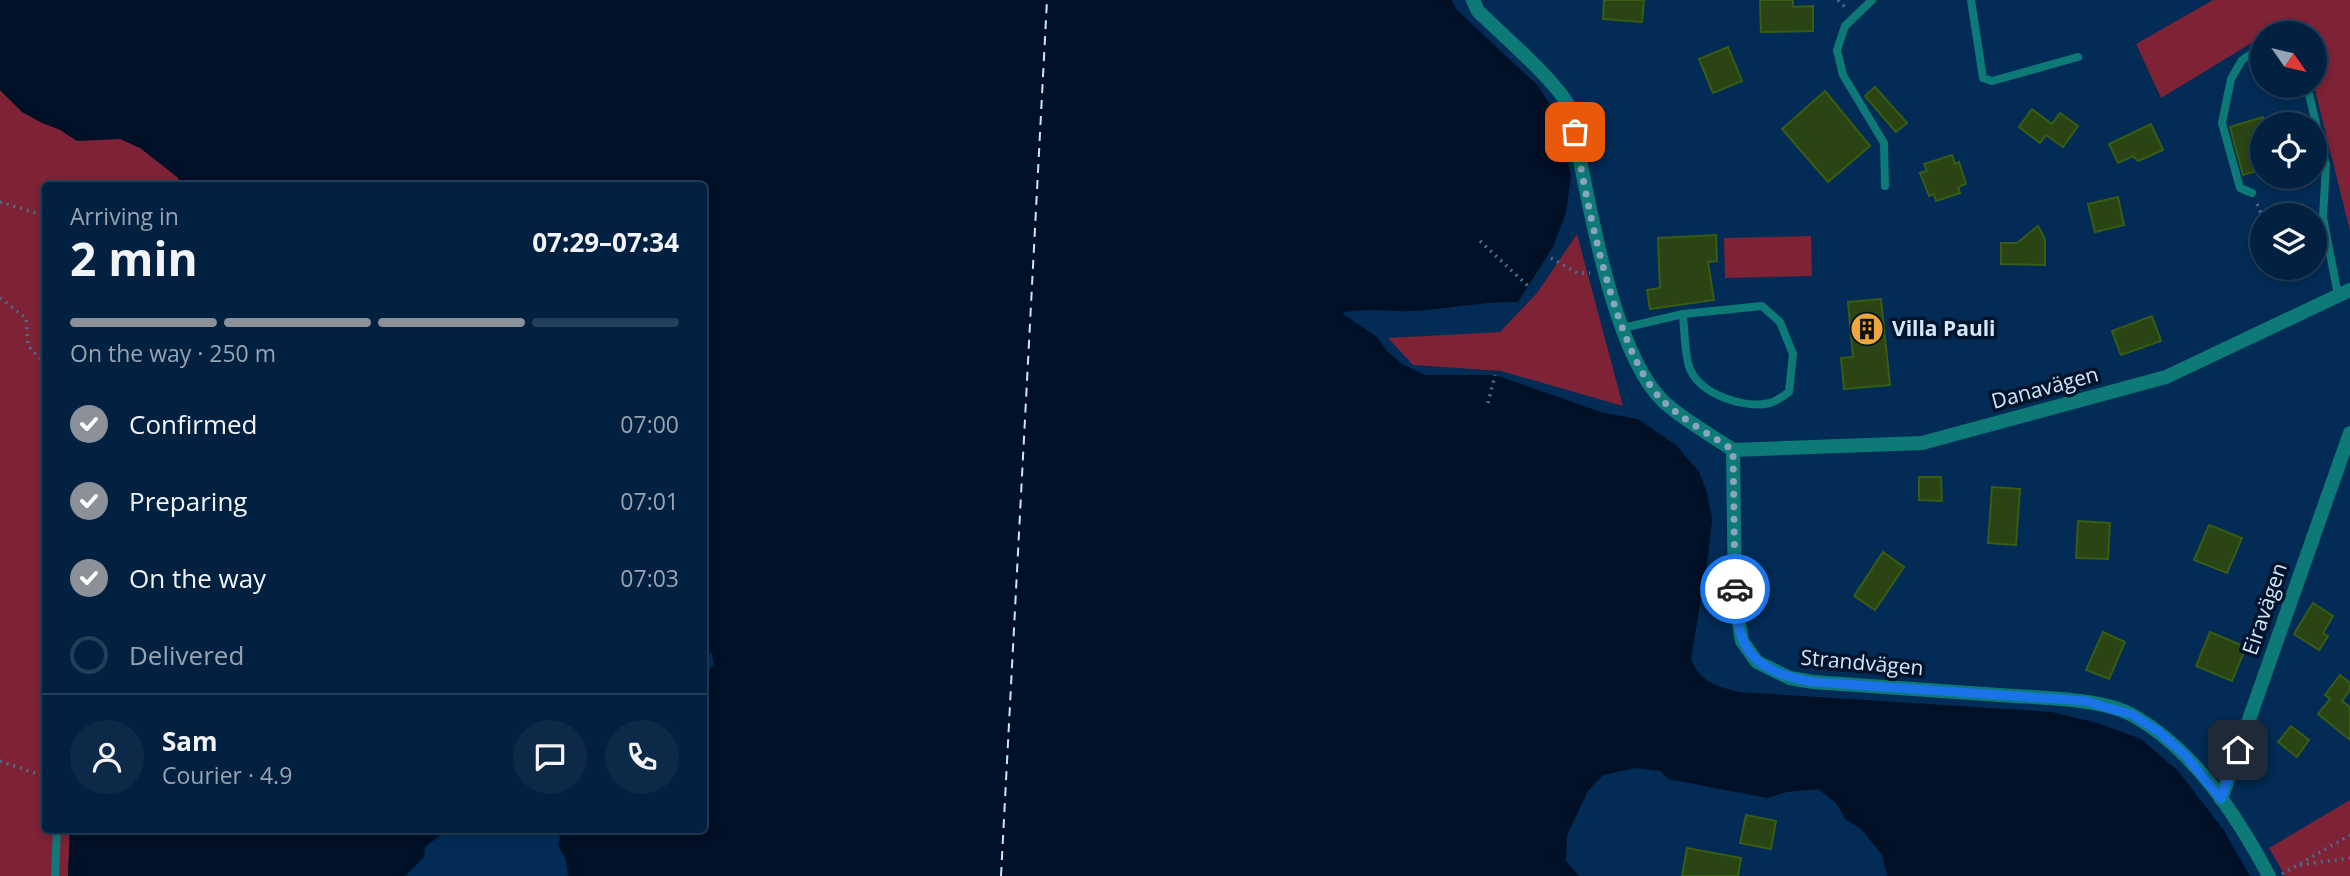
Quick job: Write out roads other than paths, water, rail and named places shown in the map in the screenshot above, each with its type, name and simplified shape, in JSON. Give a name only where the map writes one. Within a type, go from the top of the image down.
[{"type":"street","points":[[1473,0],[1478,12],[1554,86],[1572,112],[1578,151],[1606,274],[1639,368],[1662,400],[1733,450]]},
{"type":"street","name":"Danavägen","points":[[1733,450],[1922,443],[2166,377],[2344,293]]},
{"type":"street","name":"Eiravägen","points":[[2221,799],[2350,433]]},
{"type":"street","name":"Strandvägen","points":[[1733,450],[1735,600],[1742,640],[1757,662],[1790,678],[1813,682],[2086,701],[2131,714],[2158,731],[2185,755],[2221,799],[2269,876]]},
{"type":"lane","points":[[1872,0],[1845,26],[1837,50],[1843,75],[1884,143],[1885,186]]},
{"type":"lane","points":[[1971,0],[1983,78],[1993,81],[2078,57]]},
{"type":"lane","points":[[2250,55],[2242,60],[2231,79],[2222,123],[2240,188],[2252,193]]},
{"type":"lane","points":[[2310,98],[2326,165],[2323,217],[2344,293]]},
{"type":"lane","points":[[1623,328],[1683,314],[1762,306],[1780,322],[1793,354],[1789,392],[1774,402],[1751,406],[1720,396],[1705,387],[1690,369],[1683,314]]},
{"type":"lane","points":[[55,876],[57,833]]},
{"type":"water","points":[[0,0],[1452,0],[1457,10],[1538,86],[1553,109],[1571,175],[1566,213],[1553,247],[1518,302],[1413,311],[1368,310],[1342,313],[1377,337],[1387,351],[1402,364],[1425,375],[1495,375],[1604,413],[1638,419],[1676,445],[1699,472],[1707,492],[1712,519],[1691,659],[1699,673],[1710,682],[1739,692],[2052,712],[2098,723],[2141,739],[2178,771],[2223,829],[2250,876],[1887,876],[1882,855],[1861,829],[1846,820],[1836,803],[1818,789],[1787,792],[1767,798],[1668,779],[1660,771],[1635,768],[1603,775],[1588,791],[1567,835],[1566,861],[1579,876],[568,876],[566,860],[558,845],[558,833],[707,833],[707,674],[714,664],[712,654],[707,649],[707,182],[181,182],[140,148],[120,139],[77,141],[22,112],[0,90]]},
{"type":"water","points":[[70,833],[443,833],[425,847],[424,857],[405,876],[68,876]]},
{"type":"place","name":"Villa Pauli","points":[[1867,329]]}]
